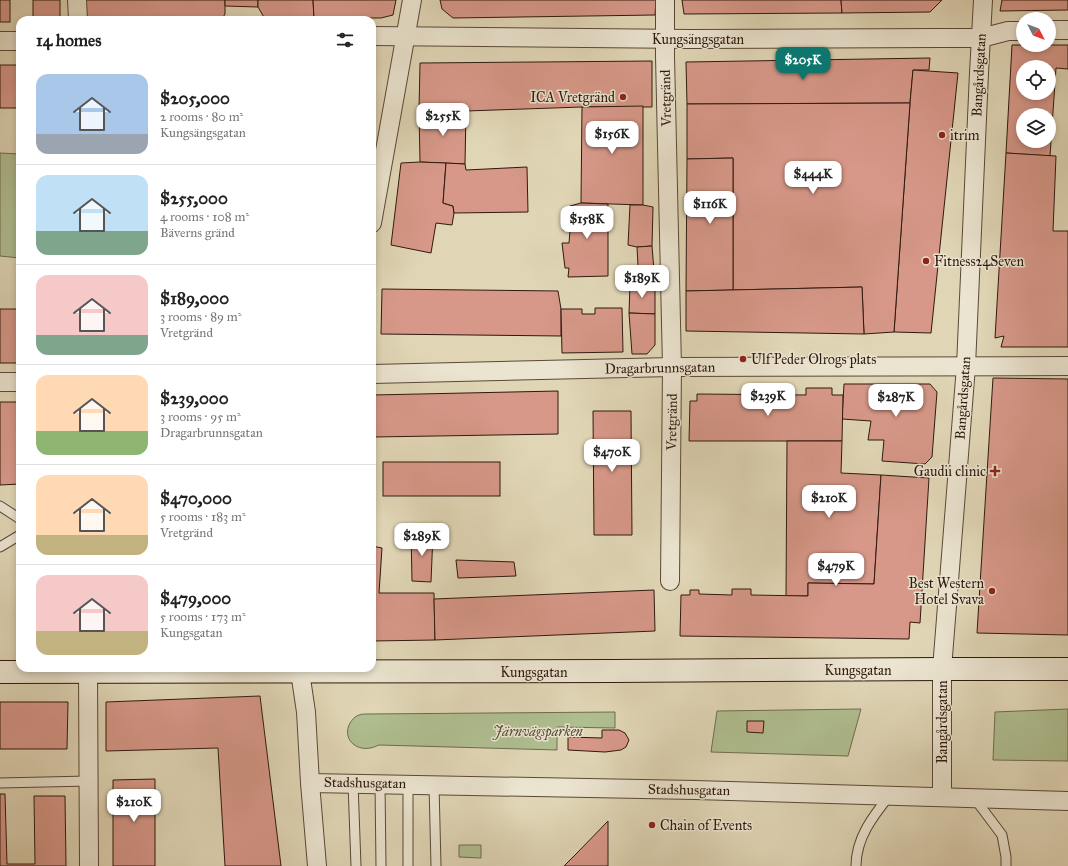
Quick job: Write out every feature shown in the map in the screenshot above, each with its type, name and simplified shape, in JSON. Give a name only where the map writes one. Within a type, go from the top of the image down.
[{"type":"main road","name":"Kungsgatan","points":[[376,670],[1068,669]]},
{"type":"main road","name":"Kungsgatan","points":[[0,672],[88,672]]},
{"type":"street","points":[[77,0],[78,16]]},
{"type":"street","points":[[376,201],[412,0]]},
{"type":"street","name":"Vretgränd","points":[[665,0],[672,367],[670,581]]},
{"type":"street","name":"Bangårdsgatan","points":[[942,797],[942,669],[966,366],[980,38],[983,0]]},
{"type":"street","points":[[1056,30],[1068,30]]},
{"type":"street","name":"Kungsängsgatan","points":[[376,36],[665,39],[980,38],[1008,31],[1016,31]]},
{"type":"street","points":[[0,41],[16,41]]},
{"type":"street","name":"Dragarbrunnsgatan","points":[[376,374],[672,367],[1068,366]]},
{"type":"street","points":[[0,382],[16,382]]},
{"type":"street","points":[[88,672],[89,866]]},
{"type":"street","points":[[300,672],[306,712],[317,866]]},
{"type":"street","name":"Stadshusgatan","points":[[310,782],[695,790],[890,795],[975,799],[1068,800]]},
{"type":"lane","points":[[0,506],[16,516]]},
{"type":"lane","points":[[0,547],[16,537]]},
{"type":"lane","points":[[0,783],[89,781]]},
{"type":"lane","points":[[353,783],[356,866]]},
{"type":"lane","points":[[380,784],[381,866]]},
{"type":"lane","points":[[408,784],[408,866]]},
{"type":"lane","points":[[434,785],[436,866]]},
{"type":"lane","points":[[856,866],[858,849],[862,836],[876,812],[890,795]]},
{"type":"lane","points":[[975,799],[1002,835],[1006,866]]},
{"type":"green space","points":[[0,153],[16,154],[16,258],[0,256]]},
{"type":"green space","points":[[861,709],[848,756],[711,752],[717,711]]},
{"type":"green space","points":[[1068,709],[1068,761],[993,760],[995,712]]},
{"type":"green space","name":"Järnvägsparken","points":[[615,712],[615,728],[557,727],[557,750],[379,745],[372,748],[365,748],[359,747],[351,742],[348,734],[350,723],[356,716],[363,714]]},
{"type":"green space","points":[[459,845],[481,845],[481,858],[459,857]]},
{"type":"building","points":[[0,0],[10,0],[10,22],[0,22]]},
{"type":"building","points":[[33,0],[60,0],[60,16],[33,16]]},
{"type":"building","points":[[83,0],[225,0],[224,16],[87,16],[83,14]]},
{"type":"building","points":[[225,0],[258,0],[258,7],[225,6]]},
{"type":"building","points":[[258,0],[313,0],[314,16],[263,16],[258,7]]},
{"type":"building","points":[[313,0],[396,0],[393,15],[381,18],[376,18],[376,16],[314,16]]},
{"type":"building","points":[[440,0],[656,0],[655,15],[453,18],[442,9]]},
{"type":"building","points":[[682,0],[841,0],[842,13],[684,14]]},
{"type":"building","points":[[841,0],[942,0],[930,12],[842,13]]},
{"type":"building","points":[[1002,0],[1068,0],[1068,10],[1000,11]]},
{"type":"building","points":[[1012,45],[1016,45],[1016,52],[1056,52],[1056,45],[1068,45],[1068,69],[1056,68],[1056,60],[1016,60],[1016,100],[1054,100],[1053,108],[1016,108],[1016,148],[1051,148],[1050,156],[1006,153]]},
{"type":"building","points":[[930,58],[929,70],[913,70],[910,103],[687,104],[686,62]]},
{"type":"building","points":[[652,61],[652,107],[582,107],[466,111],[419,110],[420,63]]},
{"type":"building","points":[[0,65],[16,65],[16,108],[0,108]]},
{"type":"building","points":[[913,70],[958,73],[931,333],[894,332]]},
{"type":"building","points":[[910,103],[894,332],[864,334],[862,287],[733,290],[733,158],[687,159],[687,104]]},
{"type":"building","points":[[643,106],[643,205],[581,203],[582,107]]},
{"type":"building","points":[[419,110],[466,111],[465,164],[420,162]]},
{"type":"building","points":[[1006,153],[1056,156],[1053,231],[1068,231],[1068,347],[1001,347],[1004,336],[995,338]]},
{"type":"building","points":[[733,158],[733,290],[686,291],[687,159]]},
{"type":"building","points":[[401,163],[446,163],[443,203],[453,206],[454,213],[452,225],[436,223],[431,253],[391,245]]},
{"type":"building","points":[[446,163],[465,164],[466,170],[527,167],[528,212],[454,213],[453,206],[443,203]]},
{"type":"building","points":[[581,203],[608,204],[608,276],[568,277],[569,268],[565,268],[562,243],[569,243],[570,231],[563,230],[563,214],[570,215],[570,206]]},
{"type":"building","points":[[630,205],[653,207],[652,246],[637,247],[628,245]]},
{"type":"building","points":[[652,246],[655,283],[639,284],[637,247]]},
{"type":"building","points":[[655,283],[655,314],[629,313],[630,285]]},
{"type":"building","points":[[862,287],[864,334],[686,331],[686,291]]},
{"type":"building","points":[[382,289],[558,291],[561,309],[561,336],[381,334]]},
{"type":"building","points":[[595,308],[622,308],[623,352],[562,353],[561,309],[582,309],[582,314],[595,314]]},
{"type":"building","points":[[0,309],[16,309],[16,363],[0,363]]},
{"type":"building","points":[[629,313],[655,314],[655,345],[647,354],[632,354]]},
{"type":"building","points":[[993,378],[1068,379],[1068,635],[977,633]]},
{"type":"building","points":[[844,384],[930,384],[937,392],[932,457],[925,464],[882,461],[884,440],[868,440],[871,421],[842,419]]},
{"type":"building","points":[[806,388],[832,388],[832,395],[843,395],[842,441],[689,441],[690,401],[697,401],[697,394],[806,395]]},
{"type":"building","points":[[558,391],[558,434],[376,437],[376,395]]},
{"type":"building","points":[[0,402],[16,402],[16,484],[0,485]]},
{"type":"building","points":[[593,411],[631,411],[632,535],[594,535]]},
{"type":"building","points":[[787,441],[842,441],[841,473],[881,475],[874,584],[808,583],[808,596],[786,596]]},
{"type":"building","points":[[383,462],[500,462],[500,496],[383,496]]},
{"type":"building","points":[[881,475],[929,478],[920,623],[910,622],[909,639],[680,636],[681,595],[690,595],[690,590],[699,590],[699,594],[732,595],[732,589],[751,589],[751,595],[808,596],[808,583],[874,584]]},
{"type":"building","points":[[411,532],[433,534],[431,582],[412,581]]},
{"type":"building","points":[[376,547],[382,548],[379,593],[434,593],[435,640],[376,641]]},
{"type":"building","points":[[456,560],[514,562],[516,576],[458,578]]},
{"type":"building","points":[[654,590],[655,631],[435,640],[434,599]]},
{"type":"building","points":[[260,696],[281,866],[225,866],[218,748],[106,751],[106,702]]},
{"type":"building","points":[[0,702],[68,702],[67,749],[0,749]]},
{"type":"building","points":[[747,721],[764,721],[763,733],[747,732]]},
{"type":"building","points":[[602,730],[619,730],[625,733],[629,740],[626,747],[621,750],[605,752],[568,750],[568,737],[602,738]]},
{"type":"building","points":[[155,779],[155,866],[113,866],[113,780]]},
{"type":"building","points":[[0,794],[5,794],[7,864],[35,864],[34,796],[65,796],[66,866],[0,866]]},
{"type":"building","points":[[608,821],[608,866],[564,866],[577,853]]},
{"type":"place","name":"ICA Vretgränd","points":[[623,97]]},
{"type":"place","name":"itrim","points":[[942,135]]},
{"type":"place","name":"Fitness24Seven","points":[[926,261]]},
{"type":"place","name":"Ulf Peder Olrogs plats","points":[[743,359]]},
{"type":"place","name":"Gaudii clinic","points":[[995,471]]},
{"type":"place","name":"Best Western Hotel Svava","points":[[992,591]]},
{"type":"place","name":"Chain of Events","points":[[652,825]]}]
